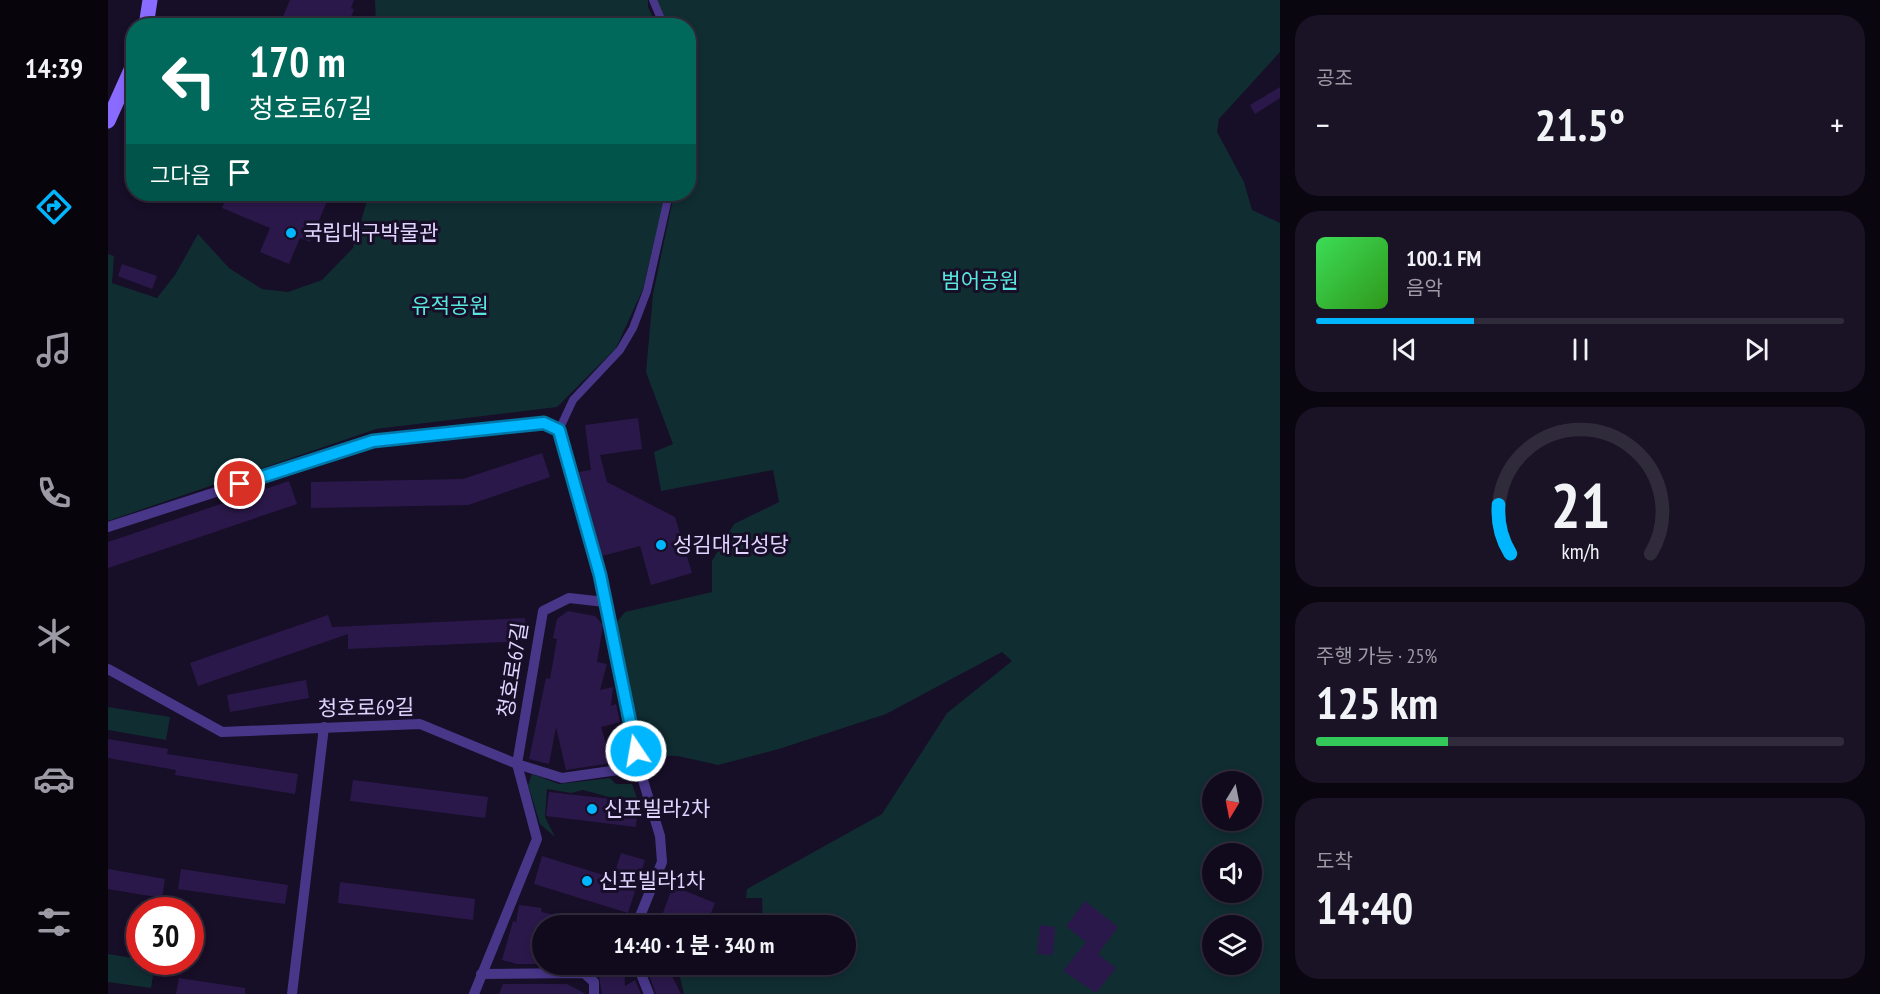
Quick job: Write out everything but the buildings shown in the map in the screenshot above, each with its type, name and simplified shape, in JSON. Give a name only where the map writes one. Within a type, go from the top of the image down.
[{"type":"main road","points":[[147,18],[150,0]]},
{"type":"main road","points":[[108,121],[126,81]]},
{"type":"street","points":[[653,0],[661,18]]},
{"type":"street","points":[[640,915],[662,862],[660,836],[639,767],[605,602],[559,430],[573,400],[620,350],[633,328],[647,291],[667,201]]},
{"type":"street","points":[[108,527],[373,441],[544,423],[559,430]]},
{"type":"street","name":"청호로67길","points":[[517,764],[543,611],[569,598],[605,602]]},
{"type":"street","name":"청호로69길","points":[[108,669],[222,732],[420,724],[517,764],[562,778],[639,767]]},
{"type":"street","points":[[292,994],[324,728]]},
{"type":"street","points":[[474,994],[537,839],[517,764]]},
{"type":"street","points":[[482,974],[584,973],[594,982],[594,994]]},
{"type":"street","points":[[641,975],[649,994]]},
{"type":"green space","points":[[375,0],[648,0],[648,7],[654,18],[376,18]]},
{"type":"green space","name":"범어공원","points":[[658,0],[1280,0],[1280,52],[1219,119],[1217,132],[1244,182],[1252,210],[1280,223],[1280,994],[684,994],[679,975],[856,975],[856,915],[763,915],[762,898],[746,898],[747,889],[882,814],[947,713],[1012,661],[1002,652],[886,714],[779,749],[718,765],[678,756],[643,755],[615,624],[625,612],[712,592],[712,561],[734,524],[779,502],[773,470],[661,491],[654,452],[673,444],[646,372],[653,294],[673,201],[696,201],[696,18],[664,18],[658,7]]},
{"type":"green space","name":"유적공원","points":[[367,201],[664,201],[643,289],[616,348],[557,407],[376,429],[108,521],[108,254],[114,256],[112,283],[157,298],[175,275],[198,234],[229,268],[262,289],[288,292],[322,280],[353,248]]},
{"type":"green space","points":[[108,707],[170,717],[166,740],[108,730]]},
{"type":"green space","points":[[532,774],[559,784],[610,778],[616,784],[632,784],[637,798],[609,797],[583,790],[571,793],[547,789],[545,817],[555,837],[540,824],[528,785]]},
{"type":"green space","points":[[108,954],[126,957],[126,975],[153,975],[151,988],[108,982]]},
{"type":"place","name":"국립대구박물관","points":[[291,233]]},
{"type":"place","name":"성김대건성당","points":[[661,545]]},
{"type":"place","name":"신포빌라2차","points":[[592,809]]},
{"type":"place","name":"신포빌라1차","points":[[587,881]]},
{"type":"route","points":[[240,484],[373,441],[544,423],[559,430],[600,575],[636,751]]}]
